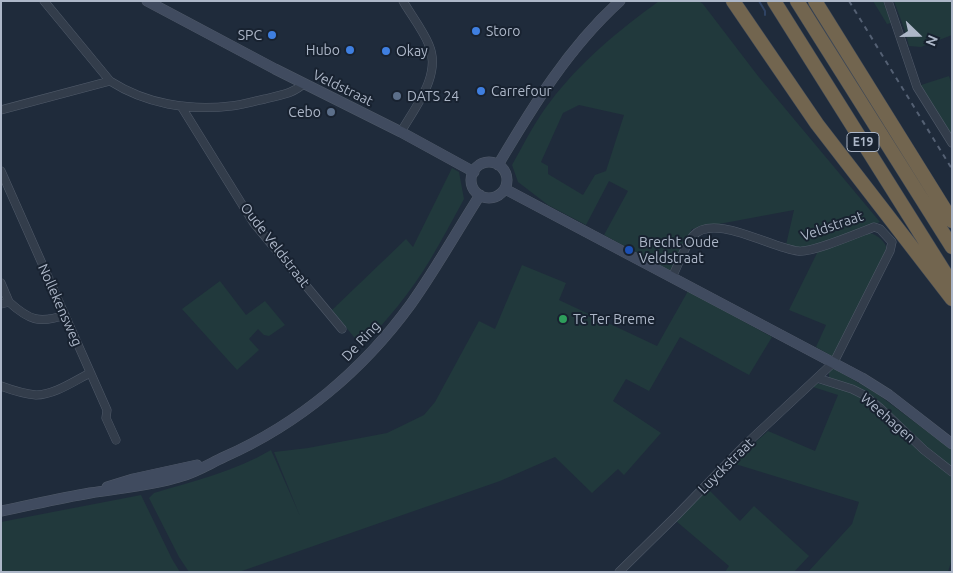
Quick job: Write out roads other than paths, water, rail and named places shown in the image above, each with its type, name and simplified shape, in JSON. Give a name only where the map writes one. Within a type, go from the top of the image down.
[{"type":"highway","points":[[733,1],[817,124],[952,299]]},
{"type":"highway","name":"E19","points":[[774,1],[952,284]]},
{"type":"highway","name":"E19","points":[[797,1],[952,247]]},
{"type":"highway","points":[[815,1],[952,221]]},
{"type":"main road","name":"Veldstraat","points":[[147,1],[303,84],[401,132],[474,172]]},
{"type":"main road","points":[[498,164],[534,106],[570,54],[620,1]]},
{"type":"main road","points":[[487,162],[498,164],[507,177],[505,189],[492,198],[480,195],[473,188],[474,172],[481,164],[487,162]]},
{"type":"main road","points":[[505,189],[834,362],[888,396],[952,444]]},
{"type":"main road","name":"De Ring","points":[[1,511],[91,493],[135,488],[179,477],[253,444],[285,426],[314,405],[367,357],[416,297],[480,195]]},
{"type":"street","points":[[44,1],[110,82],[135,95],[150,100],[181,106],[206,108],[232,106],[294,92],[303,84]]},
{"type":"street","points":[[401,132],[429,80],[432,66],[432,55],[429,45],[403,1]]},
{"type":"street","points":[[888,1],[917,87],[952,143]]},
{"type":"street","points":[[1,110],[110,82]]},
{"type":"street","name":"Oude Veldstraat","points":[[181,106],[253,222],[342,329]]},
{"type":"street","name":"Nollekensweg","points":[[1,171],[107,410],[106,418],[116,440]]},
{"type":"street","name":"Veldstraat","points":[[672,277],[694,235],[708,228],[723,229],[801,252],[874,227],[880,229],[892,242],[890,251],[834,362]]},
{"type":"street","points":[[1,282],[5,303],[22,314],[32,319],[40,320],[52,320],[64,315]]},
{"type":"street","name":"Luyckstraat","points":[[619,572],[745,445],[834,362]]},
{"type":"street","points":[[1,386],[26,394],[37,395],[57,389],[90,373]]},
{"type":"street","name":"Weehagen","points":[[817,378],[852,389],[864,395],[924,450],[952,472]]},
{"type":"waterway","points":[[759,1],[765,11],[765,15]]},
{"type":"railway","points":[[849,1],[952,169]]},
{"type":"place","name":"Storo","points":[[476,31]]},
{"type":"place","name":"SPC","points":[[272,35]]},
{"type":"place","name":"Hubo","points":[[350,50]]},
{"type":"place","name":"Okay","points":[[386,51]]},
{"type":"place","name":"Carrefour","points":[[481,91]]},
{"type":"place","name":"DATS 24","points":[[397,96]]},
{"type":"place","name":"Cebo","points":[[331,112]]},
{"type":"place","name":"Brecht Oude Veldstraat","points":[[629,250]]},
{"type":"place","name":"Tc Ter Breme","points":[[563,319]]}]
